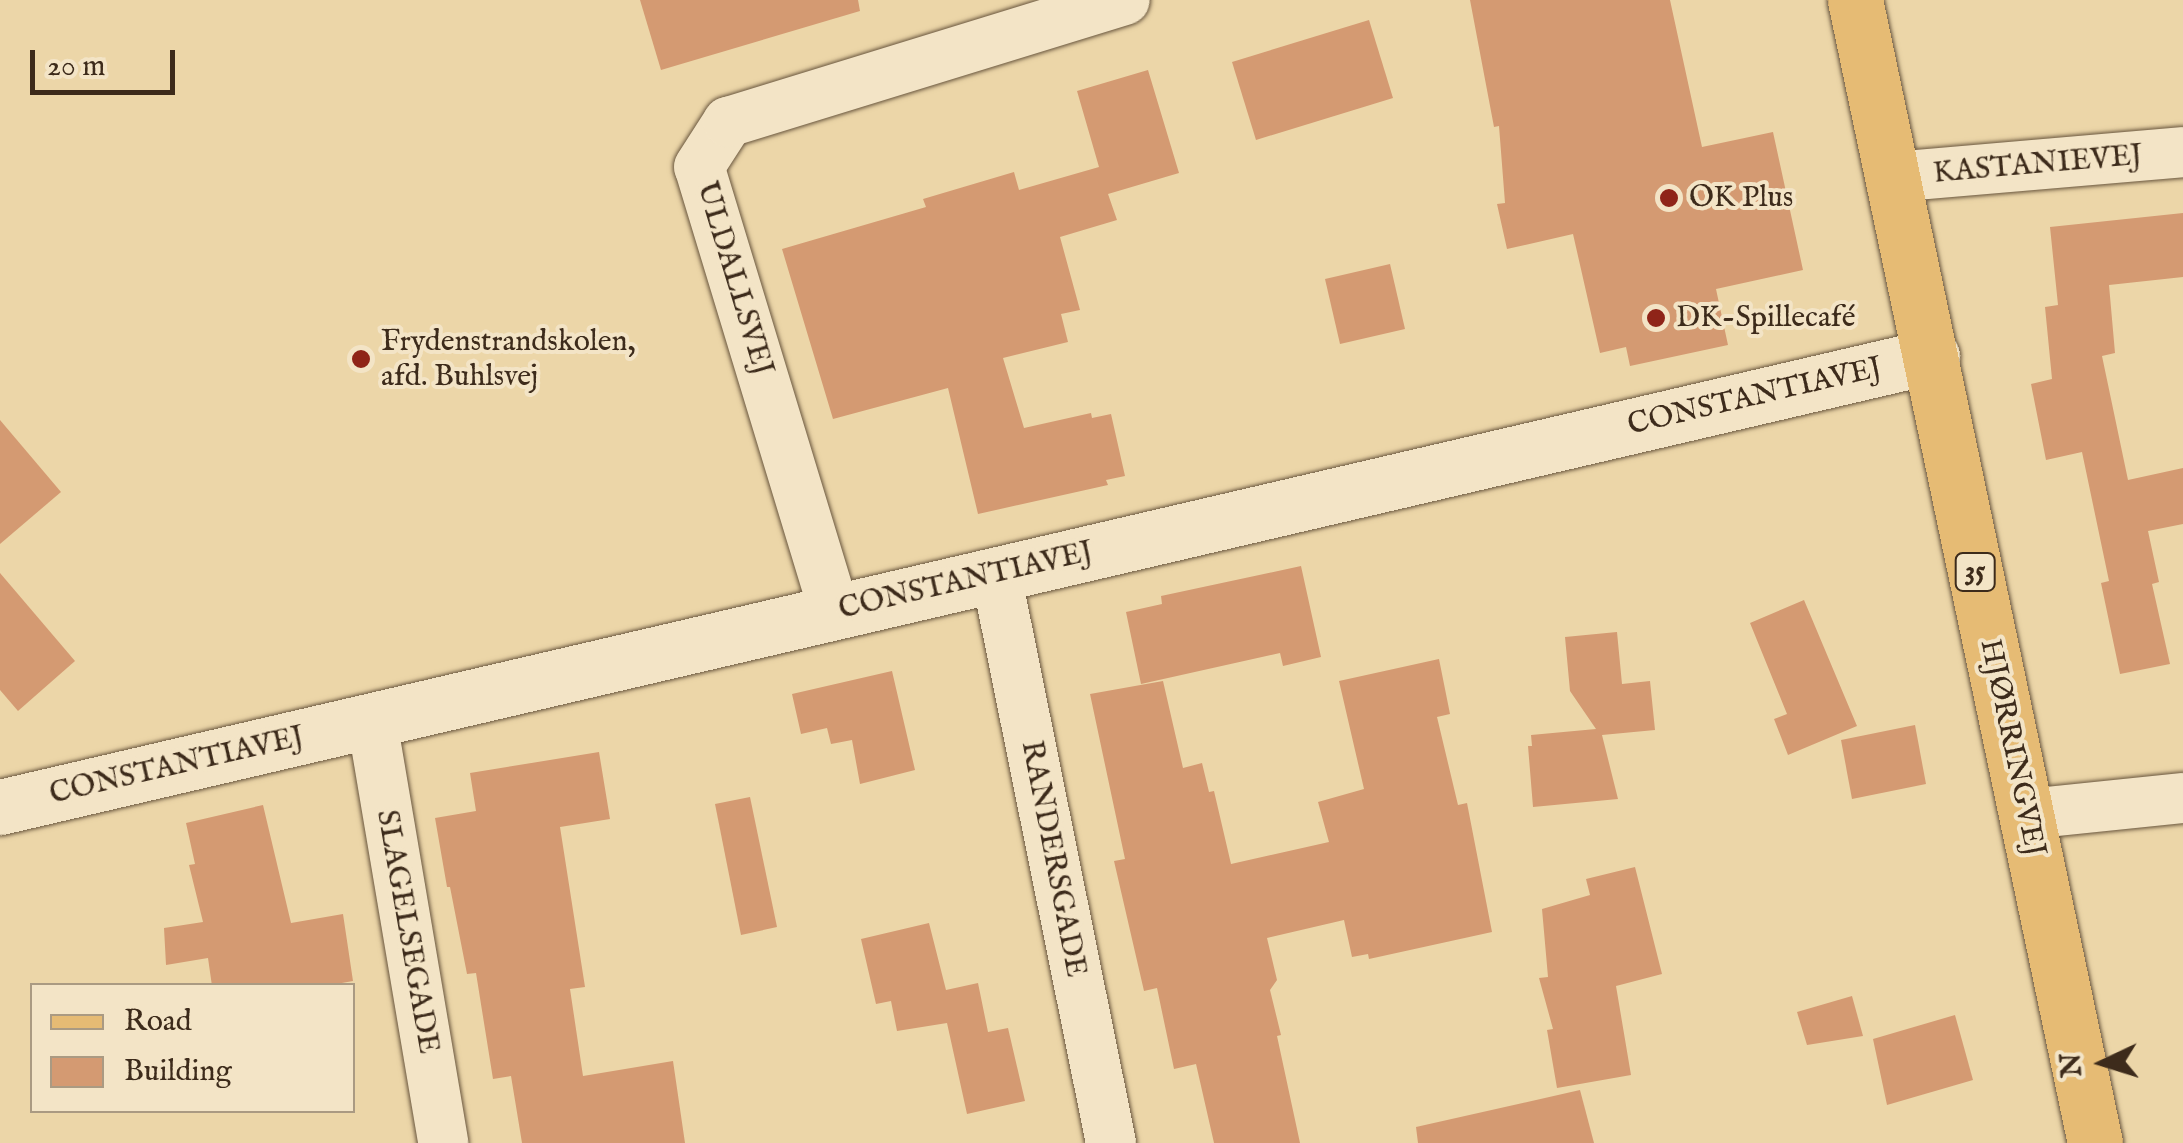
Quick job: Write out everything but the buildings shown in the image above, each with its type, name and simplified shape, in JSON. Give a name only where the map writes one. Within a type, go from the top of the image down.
[{"type":"main road","name":"HJØRRINGVEJ","points":[[1855,0],[2095,1143]]},
{"type":"street","name":"ULDALLSVEJ","points":[[834,610],[700,167],[728,122],[1125,0]]},
{"type":"street","name":"KASTANIEVEJ","points":[[1893,177],[2183,152]]},
{"type":"street","name":"CONSTANTIAVEJ","points":[[0,808],[1932,356]]},
{"type":"street","name":"RANDERSGADE","points":[[996,574],[1110,1143]]},
{"type":"street","name":"SLAGELSEGADE","points":[[372,720],[443,1143]]},
{"type":"street","points":[[2026,814],[2183,798]]},
{"type":"place","name":"OK Plus","points":[[1669,198]]},
{"type":"place","name":"DK-Spillecafé","points":[[1656,318]]},
{"type":"place","name":"Frydenstrandskolen, afd. Buhlsvej","points":[[361,359]]}]
